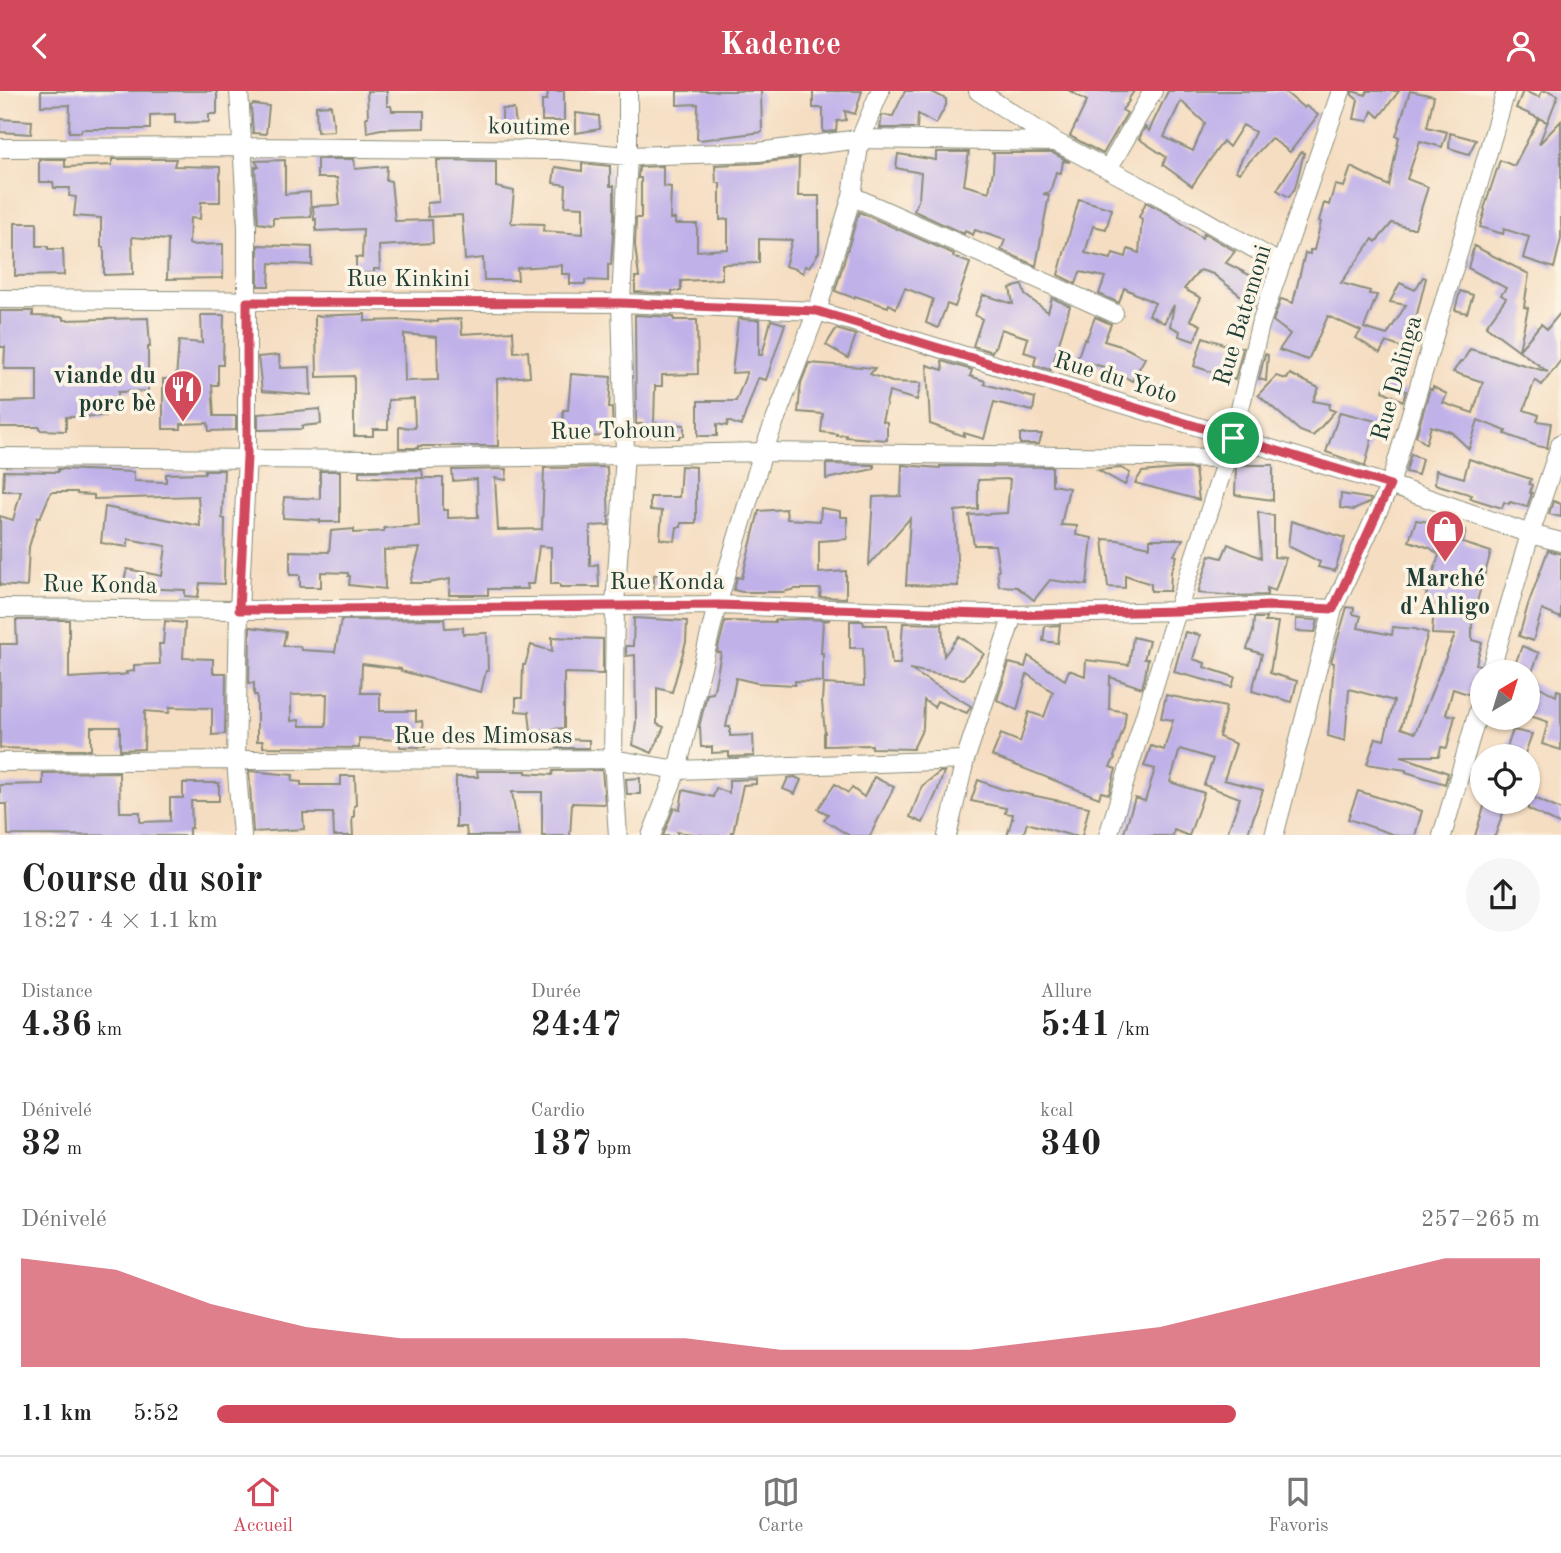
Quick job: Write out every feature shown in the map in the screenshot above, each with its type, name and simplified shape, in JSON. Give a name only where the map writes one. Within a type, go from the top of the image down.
[{"type":"street","points":[[239,91],[247,227],[247,457],[239,610],[236,759],[242,835]]},
{"type":"street","points":[[618,835],[613,759],[615,605],[625,454],[621,303],[628,156],[628,91]]},
{"type":"street","points":[[651,835],[677,770],[718,605],[763,452],[817,311],[852,196],[860,139],[880,91]]},
{"type":"street","points":[[978,91],[1056,142],[1197,216],[1281,264]]},
{"type":"street","points":[[1108,169],[1153,91]]},
{"type":"street","name":"Rue Batemoni","points":[[1108,835],[1233,438],[1260,325],[1342,91]]},
{"type":"street","name":"Rue Dalinga","points":[[1274,835],[1333,609],[1390,485],[1506,91]]},
{"type":"street","name":"koutime","points":[[0,148],[561,150],[628,156],[758,152],[860,139],[1056,142]]},
{"type":"street","points":[[852,196],[1114,313]]},
{"type":"street","name":"Rue Kinkini","points":[[0,299],[621,303],[817,311]]},
{"type":"street","name":"Rue du Yoto","points":[[817,311],[1390,485],[1530,534],[1561,542]]},
{"type":"street","points":[[1493,660],[1530,534],[1561,443]]},
{"type":"street","name":"Rue Tohoun","points":[[0,457],[374,460],[763,452],[1226,458]]},
{"type":"street","name":"Rue Konda","points":[[0,608],[239,610],[718,605],[1013,615],[1268,606],[1333,609]]},
{"type":"street","points":[[947,835],[965,760],[1013,615]]},
{"type":"street","points":[[1442,835],[1473,730]]},
{"type":"street","name":"Rue des Mimosas","points":[[0,762],[613,759],[677,770],[965,760]]},
{"type":"building","points":[[41,91],[217,91],[217,114],[209,114],[209,122],[175,123],[175,114],[150,115],[150,129],[82,129],[81,132],[69,132],[70,105],[41,106]]},
{"type":"building","points":[[367,91],[387,91],[387,106],[391,106],[392,111],[424,111],[424,128],[367,132]]},
{"type":"building","points":[[548,91],[564,91],[564,121],[542,121],[542,100],[547,100]]},
{"type":"building","points":[[677,91],[761,91],[762,132],[697,139],[698,104],[677,105]]},
{"type":"building","points":[[813,91],[862,91],[855,114],[845,111],[846,120],[837,121],[836,131],[823,132],[823,108],[813,108]]},
{"type":"building","points":[[905,91],[930,91],[946,99],[946,105],[936,124],[918,114],[917,128],[880,128],[882,115],[893,116]]},
{"type":"building","points":[[1070,91],[1134,91],[1122,110],[1127,113],[1103,154],[1070,136],[1087,101]]},
{"type":"building","points":[[1168,91],[1284,91],[1304,108],[1306,106],[1318,115],[1290,152],[1271,138],[1239,173],[1236,171],[1255,132],[1243,125],[1229,147],[1223,141],[1192,186],[1163,165],[1166,157],[1139,139],[1145,127],[1149,131]],"holes":[[[1181,101],[1205,123],[1193,151],[1164,137]]]},
{"type":"building","points":[[1352,91],[1366,95],[1367,91],[1399,91],[1379,117],[1372,111],[1368,121],[1354,119],[1358,100],[1352,95]]},
{"type":"building","points":[[1410,91],[1434,96],[1427,127],[1447,132],[1442,147],[1420,141],[1407,179],[1428,187],[1415,228],[1392,223],[1376,242],[1373,239],[1341,283],[1377,295],[1364,328],[1387,335],[1406,305],[1390,302],[1400,283],[1415,290],[1423,277],[1426,278],[1408,350],[1386,342],[1380,353],[1356,338],[1361,331],[1328,316],[1308,360],[1279,350],[1290,334],[1273,321],[1281,299],[1293,303],[1305,253],[1310,254],[1310,250],[1314,250],[1324,203],[1329,205],[1335,185],[1344,187],[1351,167],[1389,186],[1399,137],[1396,136]]},
{"type":"building","points":[[1523,91],[1539,97],[1542,91],[1558,95],[1539,144],[1561,121],[1561,239],[1554,268],[1523,258],[1529,237],[1504,229],[1503,234],[1480,227],[1500,160],[1514,166],[1539,118],[1516,108]]},
{"type":"building","points":[[253,104],[269,106],[266,134],[253,133]]},
{"type":"building","points":[[331,105],[334,131],[317,132],[316,106]]},
{"type":"building","points":[[502,109],[514,109],[516,126],[502,126]]},
{"type":"building","points":[[576,113],[599,116],[600,129],[576,133]]},
{"type":"building","points":[[0,119],[32,121],[31,134],[0,132]]},
{"type":"building","points":[[1450,133],[1476,140],[1469,154],[1449,148]]},
{"type":"building","points":[[936,152],[969,152],[964,185],[989,192],[994,154],[991,153],[1053,153],[1070,162],[1063,161],[1061,173],[1056,172],[1050,192],[1043,194],[1049,195],[1036,266],[1001,250],[1005,240],[975,230],[973,235],[965,231],[964,234],[914,211],[919,198],[921,173],[896,168],[898,154],[936,160]]},
{"type":"building","points":[[1301,152],[1304,153],[1295,188],[1289,197],[1277,190]]},
{"type":"building","points":[[799,158],[798,196],[819,196],[819,252],[809,267],[805,266],[803,273],[785,266],[792,240],[759,239],[759,263],[722,264],[722,279],[681,281],[681,291],[672,291],[672,294],[635,292],[635,277],[639,277],[635,245],[636,218],[641,218],[639,167],[663,166],[663,186],[671,187],[670,219],[675,219],[675,224],[697,224],[697,251],[728,249],[728,219],[720,220],[720,183],[716,183],[715,165]]},
{"type":"building","points":[[39,159],[65,159],[65,167],[112,165],[112,159],[176,159],[174,166],[220,167],[220,202],[201,202],[200,219],[190,218],[189,244],[223,244],[223,278],[167,279],[168,240],[132,237],[133,274],[104,275],[101,218],[74,216],[76,197],[69,196],[70,188],[54,188],[53,182],[39,182]]},
{"type":"building","points":[[317,159],[354,159],[355,169],[387,166],[386,180],[391,181],[395,221],[432,220],[433,243],[379,246],[380,269],[374,269],[374,273],[356,273],[356,257],[362,258],[363,229],[316,231],[313,206],[340,205],[337,178],[317,178]]},
{"type":"building","points":[[285,160],[285,194],[310,192],[311,217],[273,218],[273,225],[258,223],[255,167],[259,167],[255,161]]},
{"type":"building","points":[[437,160],[496,161],[496,187],[514,191],[511,223],[544,224],[543,231],[583,234],[583,207],[565,206],[566,185],[553,183],[555,167],[582,171],[582,163],[610,166],[610,186],[614,186],[614,218],[608,281],[585,280],[585,284],[570,284],[570,274],[562,274],[562,265],[517,268],[518,280],[484,280],[483,258],[465,260],[462,215],[428,217],[427,203],[439,202]]},
{"type":"building","points":[[1079,199],[1112,209],[1106,229],[1093,226],[1085,253],[1111,259],[1113,253],[1126,257],[1128,249],[1139,253],[1142,219],[1139,217],[1146,202],[1169,214],[1202,238],[1204,233],[1235,251],[1226,263],[1261,281],[1255,291],[1259,292],[1254,306],[1213,274],[1200,270],[1184,289],[1201,298],[1190,320],[1201,325],[1194,341],[1179,336],[1180,331],[1170,326],[1174,305],[1164,323],[1149,315],[1155,303],[1124,288],[1119,303],[1099,294],[1105,277],[1080,272],[1076,284],[1058,275]]},
{"type":"building","points":[[859,212],[970,263],[955,307],[947,304],[938,328],[926,323],[933,299],[905,288],[896,308],[835,291]]},
{"type":"building","points":[[15,223],[37,223],[37,246],[63,249],[64,275],[15,276]]},
{"type":"building","points":[[258,245],[312,247],[312,265],[270,263],[269,286],[258,286]]},
{"type":"building","points":[[1474,246],[1529,274],[1524,307],[1528,308],[1519,350],[1541,324],[1547,329],[1561,312],[1561,360],[1542,385],[1535,380],[1524,410],[1539,415],[1537,421],[1551,423],[1547,448],[1505,434],[1506,431],[1478,420],[1469,449],[1451,432],[1431,426],[1426,444],[1416,436],[1430,389],[1433,387],[1447,394],[1443,403],[1473,413],[1483,382],[1453,372],[1470,349],[1548,372],[1486,326],[1506,298],[1501,295],[1506,288],[1468,268]]},
{"type":"building","points":[[1022,285],[1025,295],[1048,312],[1052,298],[1070,306],[1051,370],[1034,365],[1036,356],[1024,352],[1028,338],[1001,329],[992,352],[973,346],[982,319],[975,315],[983,295],[1013,304],[1010,288]]},
{"type":"building","points":[[1460,291],[1473,295],[1467,313],[1455,310]]},
{"type":"building","points":[[0,311],[33,311],[33,316],[63,317],[63,320],[148,318],[148,391],[118,392],[118,406],[104,406],[105,416],[66,417],[66,431],[40,430],[40,427],[0,427],[0,402],[37,401],[37,369],[4,369],[5,347],[0,347]]},
{"type":"building","points":[[365,314],[365,321],[438,322],[461,319],[462,334],[513,331],[514,352],[528,351],[530,376],[497,379],[498,446],[399,448],[399,427],[415,428],[414,399],[388,400],[388,429],[373,429],[373,436],[354,436],[354,376],[317,377],[315,316]],"holes":[[[404,334],[437,337],[438,380],[405,381]]]},
{"type":"building","points":[[201,315],[224,315],[223,365],[218,365],[218,385],[212,385],[214,416],[236,416],[236,430],[209,431],[208,423],[181,424],[181,429],[163,429],[163,379],[176,379],[179,341],[202,343]]},
{"type":"building","points":[[635,315],[697,320],[698,374],[662,375],[662,386],[655,386],[654,423],[684,425],[684,436],[679,438],[646,436],[646,424],[636,424]]},
{"type":"building","points":[[1095,317],[1111,324],[1104,341],[1124,347],[1145,358],[1132,381],[1112,369],[1077,360]]},
{"type":"building","points":[[738,319],[759,320],[759,355],[762,355],[771,320],[785,324],[766,380],[758,378],[741,426],[728,421],[727,426],[717,424],[717,436],[698,436],[698,401],[736,401],[747,372],[732,373]]},
{"type":"building","points":[[836,329],[856,335],[848,358],[826,345]]},
{"type":"building","points":[[1203,337],[1243,348],[1235,380],[1194,366]]},
{"type":"building","points":[[1265,354],[1268,355],[1266,381],[1259,379]]},
{"type":"building","points":[[279,355],[280,368],[310,367],[311,395],[262,391],[258,357]]},
{"type":"building","points":[[942,361],[972,370],[970,376],[985,381],[984,384],[1035,398],[1033,411],[994,402],[984,439],[964,433],[964,436],[930,424],[927,365],[943,370]]},
{"type":"building","points":[[809,363],[875,368],[870,374],[892,382],[921,383],[917,400],[889,392],[882,421],[887,422],[887,440],[821,432],[823,414],[798,412],[801,383]]},
{"type":"building","points":[[571,374],[611,377],[609,408],[612,408],[613,436],[564,437],[563,410],[568,410]]},
{"type":"building","points":[[1290,374],[1319,388],[1313,401],[1330,404],[1329,409],[1335,411],[1313,436],[1300,431],[1258,395],[1276,376],[1287,379]]},
{"type":"building","points":[[1385,385],[1406,391],[1403,401],[1383,391]]},
{"type":"building","points":[[320,409],[321,424],[302,426],[302,429],[258,430],[258,414]]},
{"type":"building","points":[[1340,412],[1376,421],[1365,466],[1326,452]]},
{"type":"building","points":[[1020,434],[1042,434],[1039,444],[1020,444]]},
{"type":"building","points":[[1411,454],[1422,459],[1418,475],[1406,472]]},
{"type":"building","points":[[1469,459],[1531,479],[1529,484],[1532,485],[1532,493],[1527,507],[1504,502],[1502,508],[1470,498],[1472,495],[1435,484],[1436,470],[1464,478]]},
{"type":"building","points":[[826,464],[874,465],[874,469],[826,479]]},
{"type":"building","points":[[902,465],[940,468],[1052,467],[1052,485],[1069,488],[1061,525],[1077,526],[1076,535],[1092,538],[1087,585],[1050,580],[1034,600],[1017,587],[999,586],[995,545],[974,545],[969,515],[1007,513],[1010,479],[978,480],[978,509],[955,511],[958,586],[906,585],[910,518],[869,565],[873,497],[901,496]]},
{"type":"building","points":[[1236,465],[1273,465],[1273,500],[1235,495]]},
{"type":"building","points":[[681,466],[696,467],[696,523],[681,523],[681,527],[677,527],[675,541],[660,539],[662,511],[650,510],[650,497],[679,497]]},
{"type":"building","points":[[607,467],[609,525],[590,526],[590,566],[598,564],[599,587],[560,587],[560,584],[551,584],[551,547],[539,546],[534,584],[527,584],[528,589],[488,589],[488,595],[449,595],[450,579],[410,583],[420,548],[384,550],[385,589],[349,585],[348,573],[321,572],[321,587],[300,587],[300,575],[290,575],[290,551],[329,552],[331,531],[354,529],[354,533],[419,526],[417,478],[443,478],[443,510],[448,510],[448,518],[478,517],[477,479],[453,481],[452,470],[507,469],[506,480],[495,478],[498,530],[542,529],[544,468]]},
{"type":"building","points":[[1121,468],[1130,473],[1125,485],[1098,470]]},
{"type":"building","points":[[58,469],[134,472],[134,481],[166,482],[166,474],[224,470],[224,584],[200,583],[198,597],[185,596],[185,590],[123,585],[127,569],[162,576],[166,546],[128,539],[128,547],[101,543],[105,507],[200,526],[198,496],[94,499],[94,495],[77,492],[51,492],[40,518],[38,517],[29,547],[27,587],[0,585],[0,516],[13,520],[21,491],[3,491],[4,471],[58,472]]},
{"type":"building","points":[[1195,469],[1199,500],[1135,483],[1142,472]]},
{"type":"building","points":[[422,470],[423,478],[359,477],[359,471]]},
{"type":"building","points":[[320,471],[340,471],[340,522],[283,518],[284,497],[320,499]]},
{"type":"building","points":[[1341,494],[1371,499],[1354,510],[1340,508]]},
{"type":"building","points":[[1553,501],[1561,504],[1561,517],[1549,514]]},
{"type":"building","points":[[821,508],[840,511],[840,517],[847,517],[847,539],[819,541],[819,573],[846,571],[846,598],[820,597],[821,589],[783,592],[734,590],[737,577],[742,578],[759,511],[786,509],[787,519],[820,521]]},
{"type":"building","points":[[1258,512],[1274,516],[1274,557],[1286,558],[1275,591],[1267,588],[1267,595],[1237,596],[1198,593],[1210,555],[1222,558],[1228,544],[1261,558]]},
{"type":"building","points":[[1416,520],[1436,522],[1466,530],[1463,543],[1491,552],[1472,623],[1472,640],[1482,643],[1477,660],[1470,660],[1470,695],[1453,689],[1446,714],[1455,716],[1447,748],[1441,747],[1439,756],[1401,756],[1448,773],[1445,784],[1406,770],[1367,764],[1376,738],[1384,740],[1394,701],[1349,689],[1345,741],[1328,736],[1334,663],[1331,662],[1347,607],[1354,608],[1353,614],[1361,616],[1358,628],[1392,635],[1393,627],[1428,633],[1401,728],[1415,733],[1455,635],[1432,634],[1434,605],[1424,602],[1427,593],[1409,586],[1414,570],[1432,577],[1439,555],[1430,548],[1409,541]]},
{"type":"building","points":[[1291,521],[1345,538],[1335,571],[1318,567],[1320,562],[1288,546]]},
{"type":"building","points":[[1103,539],[1150,547],[1150,539],[1183,539],[1174,555],[1177,556],[1171,572],[1170,591],[1151,591],[1151,584],[1125,575],[1125,588],[1108,587]]},
{"type":"building","points":[[1548,550],[1561,554],[1561,618],[1542,610],[1533,641],[1519,636]]},
{"type":"building","points":[[671,573],[672,590],[654,588],[654,575]]},
{"type":"building","points":[[634,618],[687,621],[686,642],[672,692],[657,688],[657,724],[664,727],[652,753],[633,745],[636,722],[635,655],[626,656],[626,646],[633,646]]},
{"type":"building","points":[[1254,618],[1266,618],[1265,622],[1278,622],[1270,673],[1297,681],[1292,702],[1252,691],[1262,654],[1247,649],[1253,632]]},
{"type":"building","points":[[444,619],[445,628],[463,627],[463,634],[487,633],[488,671],[481,692],[401,669],[362,664],[361,693],[380,693],[380,711],[416,711],[416,722],[422,721],[425,747],[400,747],[400,740],[359,738],[359,748],[263,747],[263,741],[257,741],[257,695],[254,695],[254,683],[249,684],[250,627],[286,632],[283,646],[335,652],[341,620]],"holes":[[[327,694],[326,726],[300,726],[299,720],[291,721],[291,695]]]},
{"type":"building","points":[[1296,619],[1318,620],[1315,632],[1296,631]]},
{"type":"building","points":[[16,620],[69,620],[69,678],[127,674],[126,672],[134,671],[134,665],[160,664],[159,644],[163,644],[165,621],[185,623],[183,658],[213,659],[213,673],[226,673],[225,734],[212,735],[212,708],[170,707],[169,713],[145,711],[144,749],[120,750],[120,727],[91,727],[91,750],[0,748],[0,644],[17,644]]},
{"type":"building","points":[[830,620],[823,621],[823,682],[795,681],[795,685],[757,683],[736,678],[726,727],[730,727],[730,736],[753,735],[754,756],[729,757],[729,752],[712,753],[712,747],[701,747],[699,727],[707,694],[713,693],[715,685],[721,653],[717,652],[725,621],[775,622]]},
{"type":"building","points":[[850,621],[863,621],[864,625],[887,625],[892,664],[900,664],[903,623],[942,624],[944,656],[959,636],[984,654],[964,679],[909,669],[971,706],[967,713],[937,701],[934,707],[924,700],[923,728],[913,749],[872,748],[872,745],[824,746],[823,684],[864,686],[863,648],[850,648]]},
{"type":"building","points":[[1060,625],[1058,643],[1043,641],[1045,626]]},
{"type":"building","points":[[1185,632],[1200,635],[1193,659],[1205,663],[1204,667],[1235,677],[1232,687],[1174,672]]},
{"type":"building","points":[[552,637],[603,639],[603,674],[564,673],[564,728],[531,731],[529,712],[516,711],[516,698],[522,698],[523,665],[531,645],[552,651]]},
{"type":"building","points":[[1133,637],[1149,641],[1144,659],[1148,659],[1142,688],[1110,677],[1109,709],[1126,712],[1115,758],[1110,767],[1116,769],[1109,794],[1101,792],[1099,798],[992,756],[1001,734],[1020,742],[1029,712],[1044,717],[1053,692],[1027,674],[1017,710],[997,700],[1009,663],[1025,667],[1028,656],[1065,680],[1069,670],[1085,676],[1086,660],[1129,665]]},
{"type":"building","points":[[1522,646],[1539,653],[1536,660],[1517,660]]},
{"type":"building","points":[[1540,687],[1556,696],[1557,690],[1561,691],[1561,750],[1542,744],[1548,722],[1540,719]]},
{"type":"building","points":[[1166,695],[1226,707],[1219,737],[1236,744],[1224,780],[1263,790],[1247,835],[1226,835],[1240,798],[1204,785],[1213,759],[1180,749],[1170,782],[1204,793],[1189,835],[1174,830],[1173,835],[1123,835],[1135,798],[1145,801],[1155,769],[1144,766],[1151,746],[1164,750],[1173,720],[1161,718]]},
{"type":"building","points":[[1513,730],[1532,734],[1528,744],[1508,744]]},
{"type":"building","points":[[558,739],[589,740],[589,748],[557,748]]},
{"type":"building","points":[[602,770],[605,804],[572,803],[570,835],[542,835],[542,792],[512,792],[519,835],[467,835],[466,827],[456,827],[456,777],[478,777],[477,771],[526,771],[552,775],[553,771]]},
{"type":"building","points":[[249,771],[293,775],[292,781],[301,782],[301,785],[341,785],[341,776],[355,776],[353,835],[334,835],[333,813],[303,813],[304,829],[253,832]]},
{"type":"building","points":[[119,772],[120,812],[140,812],[140,822],[170,821],[170,798],[183,798],[183,783],[219,783],[219,801],[191,801],[192,828],[189,828],[189,835],[8,835],[7,804],[0,804],[0,785],[43,784],[43,773]]},
{"type":"building","points":[[940,772],[944,772],[923,823],[910,817],[922,786]]},
{"type":"building","points":[[874,777],[894,787],[870,835],[848,835],[824,820],[828,814],[818,809],[835,784],[848,793],[852,788],[864,797]]},
{"type":"building","points":[[640,778],[640,794],[627,794],[626,779]]},
{"type":"building","points":[[788,778],[801,780],[795,794],[783,789]]},
{"type":"building","points":[[756,779],[756,784],[743,785],[733,833],[703,835],[677,832],[677,835],[663,835],[674,808],[680,809],[683,790],[713,797],[716,788],[729,793],[729,780]]},
{"type":"building","points":[[978,780],[1002,789],[1089,807],[1082,835],[1069,835],[1027,823],[1023,835],[1007,835],[1014,819],[1013,814],[1005,813],[1006,808],[971,801]]},
{"type":"building","points":[[1358,791],[1422,811],[1415,835],[1395,835],[1348,819]]},
{"type":"building","points":[[1540,800],[1561,810],[1561,825],[1538,814]]},
{"type":"building","points":[[1482,814],[1503,814],[1495,835],[1475,835]]},
{"type":"place","name":"viande du porc bè","points":[[183,423]]},
{"type":"place","name":"Marché d'Ahligo","points":[[1445,563]]},
{"type":"route","points":[[247,302],[621,303],[817,311],[1233,438],[1390,485],[1333,609],[1268,606],[1013,615],[718,605],[239,610],[247,457],[247,302]]}]
